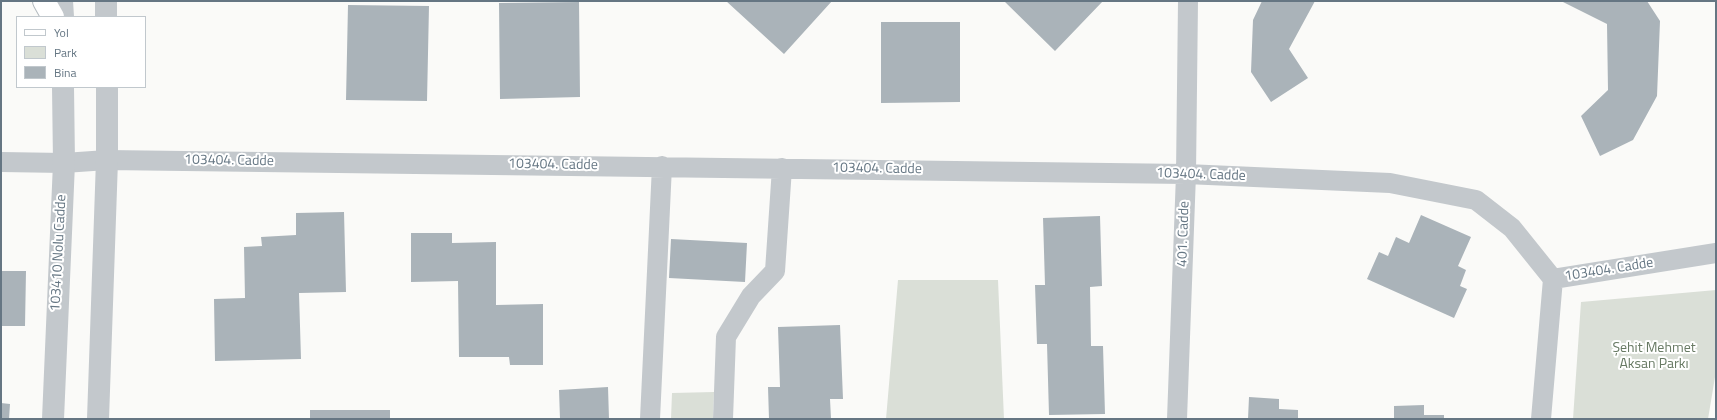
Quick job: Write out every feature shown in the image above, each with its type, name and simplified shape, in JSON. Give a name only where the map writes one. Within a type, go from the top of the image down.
[{"type":"main road","points":[[44,1],[52,16]]},
{"type":"street","points":[[62,1],[63,16]]},
{"type":"street","points":[[106,1],[106,16]]},
{"type":"street","name":"401. Cadde","points":[[1177,419],[1186,174],[1188,1]]},
{"type":"street","name":"103410 Nolu Cadde","points":[[53,419],[64,164],[63,88]]},
{"type":"street","points":[[98,419],[107,160],[107,88]]},
{"type":"street","name":"103404. Cadde","points":[[1,162],[64,164],[107,160],[662,166],[1186,174],[1390,183],[1476,200],[1512,228],[1553,279],[1716,253]]},
{"type":"street","points":[[650,419],[662,166]]},
{"type":"street","points":[[723,419],[726,337],[751,296],[775,271],[782,168]]},
{"type":"street","points":[[1541,419],[1553,279]]},
{"type":"green space","points":[[898,280],[998,280],[1004,419],[886,419]]},
{"type":"green space","name":"Şehit Mehmet Aksan Parkı","points":[[1716,290],[1716,371],[1708,419],[1573,419],[1581,302]]},
{"type":"green space","points":[[714,392],[713,419],[671,419],[672,393]]},
{"type":"building","points":[[726,1],[832,1],[784,54]]},
{"type":"building","points":[[1004,1],[1103,1],[1055,51]]},
{"type":"building","points":[[1262,1],[1315,1],[1289,49],[1308,78],[1271,102],[1251,72],[1253,20]]},
{"type":"building","points":[[1561,1],[1647,1],[1660,21],[1657,96],[1633,140],[1600,156],[1581,116],[1608,90],[1607,24]]},
{"type":"building","points":[[579,2],[580,97],[500,99],[499,3]]},
{"type":"building","points":[[348,5],[429,6],[427,101],[346,100]]},
{"type":"building","points":[[881,22],[960,22],[960,102],[881,103]]},
{"type":"building","points":[[344,212],[346,292],[299,293],[301,359],[215,361],[214,299],[245,298],[244,247],[262,246],[261,237],[296,235],[296,213]]},
{"type":"building","points":[[1421,215],[1471,237],[1458,266],[1466,270],[1460,286],[1467,289],[1454,318],[1367,279],[1379,252],[1388,256],[1396,237],[1409,243]]},
{"type":"building","points":[[1100,216],[1102,286],[1090,287],[1091,346],[1103,346],[1105,414],[1049,415],[1047,344],[1037,344],[1035,285],[1045,285],[1043,218]]},
{"type":"building","points":[[411,233],[452,233],[452,243],[496,242],[496,305],[543,304],[543,365],[510,365],[509,357],[459,357],[458,281],[411,282]]},
{"type":"building","points":[[671,239],[747,243],[745,282],[669,278]]},
{"type":"building","points":[[1,271],[26,271],[25,326],[1,326]]},
{"type":"building","points":[[840,325],[843,399],[830,399],[831,419],[769,419],[768,387],[780,387],[778,327]]},
{"type":"building","points":[[608,387],[609,419],[560,419],[559,390]]},
{"type":"building","points":[[1249,397],[1279,399],[1279,409],[1298,410],[1298,419],[1248,419]]},
{"type":"building","points":[[1,403],[10,404],[9,419],[1,419]]},
{"type":"building","points":[[1424,405],[1424,415],[1444,415],[1444,419],[1394,419],[1394,406]]},
{"type":"building","points":[[310,410],[390,410],[390,419],[310,419]]}]
